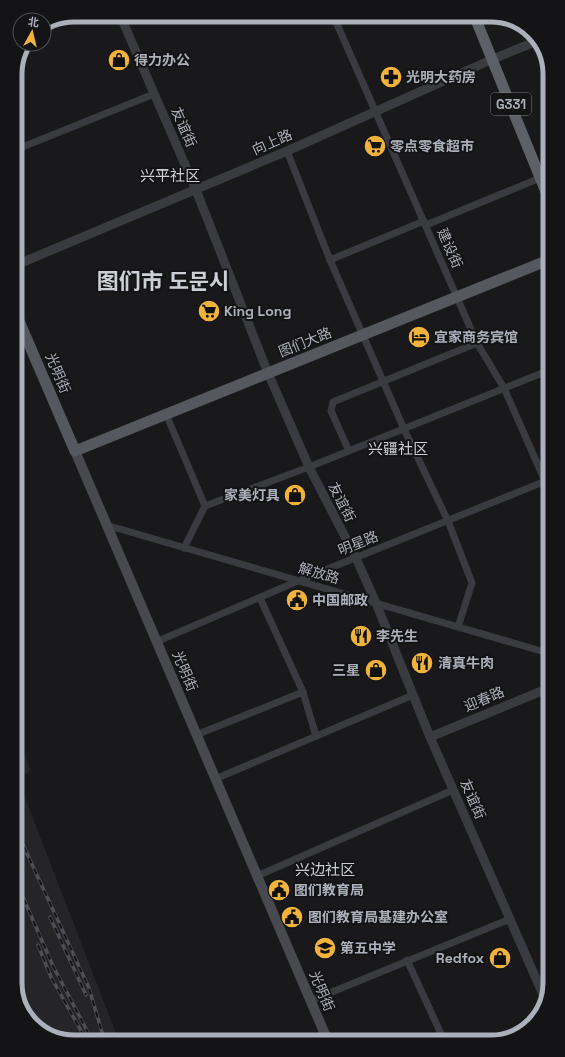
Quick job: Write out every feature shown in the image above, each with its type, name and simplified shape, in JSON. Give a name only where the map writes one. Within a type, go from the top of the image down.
[{"type":"highway","name":"G331","points":[[477,22],[543,185]]},
{"type":"main road","name":"图们大路","points":[[75,451],[543,262]]},
{"type":"main road","name":"光明街","points":[[22,328],[325,1035]]},
{"type":"street","name":"友谊街","points":[[123,22],[196,190],[268,373],[309,467],[356,558],[376,603],[430,737],[542,992]]},
{"type":"street","name":"建设街","points":[[336,22],[477,344],[504,388],[543,474]]},
{"type":"street","name":"向上路","points":[[22,262],[287,151],[493,59],[533,43]]},
{"type":"street","points":[[22,148],[154,94]]},
{"type":"street","points":[[287,151],[330,260],[404,429],[448,521],[472,583],[458,627]]},
{"type":"street","points":[[330,260],[540,178]]},
{"type":"street","points":[[349,451],[331,412],[333,402],[477,344]]},
{"type":"street","points":[[184,548],[205,506],[309,467],[543,373]]},
{"type":"street","points":[[166,414],[205,506]]},
{"type":"street","name":"明星路","points":[[156,642],[298,581],[543,485]]},
{"type":"street","name":"解放路","points":[[106,525],[543,652]]},
{"type":"street","points":[[260,598],[303,692],[316,736]]},
{"type":"street","name":"迎春路","points":[[430,737],[543,690]]},
{"type":"street","points":[[196,735],[303,692]]},
{"type":"street","points":[[215,779],[413,695]]},
{"type":"street","points":[[257,876],[453,790]]},
{"type":"street","points":[[310,1001],[510,919]]},
{"type":"street","points":[[407,960],[442,1035]]},
{"type":"shaded area","points":[[68,22],[52,29],[57,25]]},
{"type":"shaded area","points":[[22,749],[31,770],[22,777]]},
{"type":"shaded area","points":[[22,790],[117,1035],[71,1035],[51,1030],[35,1017],[26,1003],[22,983]]},
{"type":"railway","points":[[22,843],[89,988],[103,1035]]},
{"type":"railway","points":[[22,895],[53,966],[89,1035]]},
{"type":"railway","points":[[50,917],[86,995]]},
{"type":"railway","points":[[38,945],[51,977],[83,1035]]},
{"type":"place","name":"得力办公","points":[[119,60]]},
{"type":"place","name":"光明大药房","points":[[391,77]]},
{"type":"place","name":"零点零食超市","points":[[375,146]]},
{"type":"place","name":"King Long","points":[[209,311]]},
{"type":"place","name":"宜家商务宾馆","points":[[419,337]]},
{"type":"place","name":"家美灯具","points":[[295,495]]},
{"type":"place","name":"中国邮政","points":[[297,600]]},
{"type":"place","name":"李先生","points":[[361,636]]},
{"type":"place","name":"清真牛肉","points":[[422,663]]},
{"type":"place","name":"三星","points":[[376,670]]},
{"type":"place","name":"图们教育局","points":[[279,890]]},
{"type":"place","name":"图们教育局基建办公室","points":[[292,917]]},
{"type":"place","name":"第五中学","points":[[325,948]]},
{"type":"place","name":"Redfox","points":[[500,958]]},
{"type":"district","name":"兴平社区","points":[[170,176]]},
{"type":"district","name":"图们市 도문시","points":[[163,281]]},
{"type":"district","name":"兴疆社区","points":[[398,449]]},
{"type":"district","name":"兴边社区","points":[[325,870]]}]
